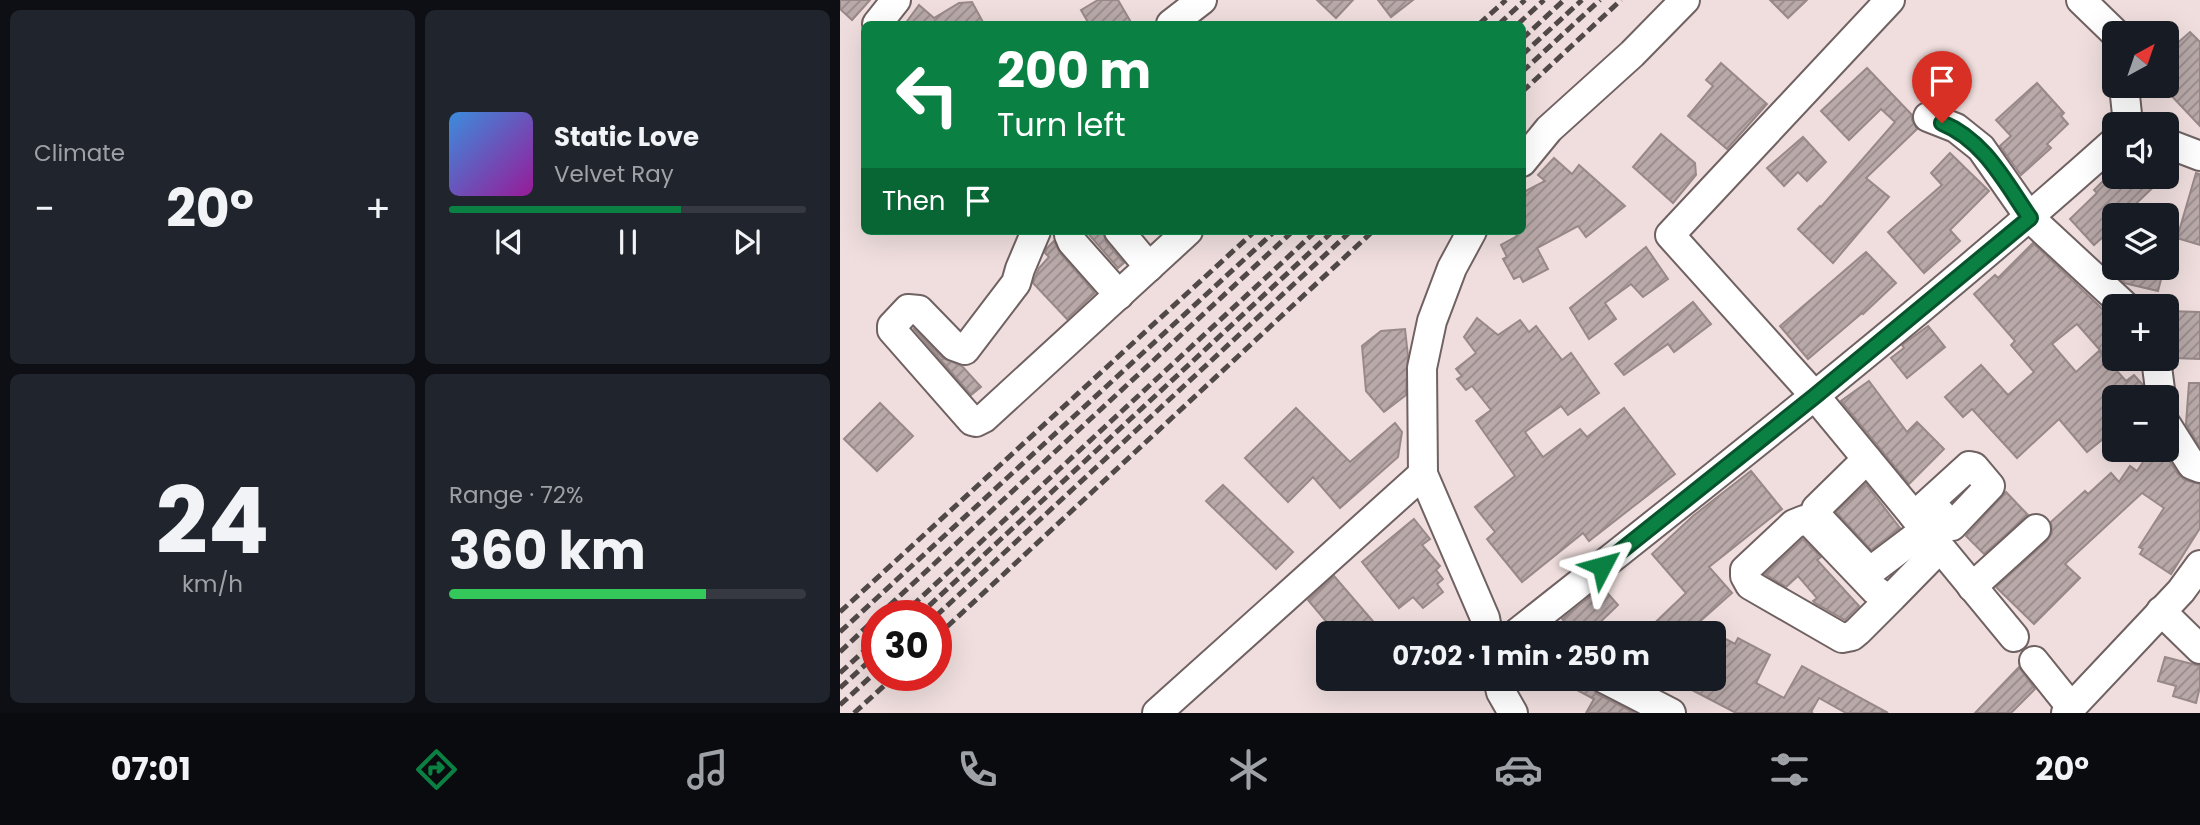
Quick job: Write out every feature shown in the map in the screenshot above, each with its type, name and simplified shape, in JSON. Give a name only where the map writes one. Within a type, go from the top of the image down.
[{"type":"street","points":[[879,21],[896,0]]},
{"type":"street","points":[[1175,21],[1202,0]]},
{"type":"street","points":[[1526,157],[1549,130],[1632,54],[1685,0]]},
{"type":"street","points":[[1890,0],[1670,235],[1815,396],[1863,463],[1915,519],[2014,637]]},
{"type":"street","points":[[2081,0],[2103,21]]},
{"type":"street","points":[[1928,117],[1956,128],[1981,148],[2030,218],[2112,294]]},
{"type":"street","points":[[2179,148],[2200,156]]},
{"type":"street","points":[[1533,621],[1815,396],[2030,218],[2102,153]]},
{"type":"street","points":[[1034,235],[1016,283],[965,350],[954,346],[919,310],[908,309],[892,326],[892,330],[968,419],[976,422],[984,418],[1184,235]]},
{"type":"street","points":[[1069,235],[1072,242],[1119,295]]},
{"type":"street","points":[[1122,235],[1149,267]]},
{"type":"street","points":[[1470,235],[1452,268],[1432,321],[1422,368],[1423,474],[1485,621]]},
{"type":"street","points":[[2179,444],[2192,465],[2200,468]]},
{"type":"street","points":[[1863,463],[1819,505],[1815,514],[1866,568],[1876,567],[1915,519]]},
{"type":"street","points":[[1157,713],[1423,474]]},
{"type":"street","points":[[1892,597],[1885,597],[1875,590],[1810,522],[1804,520],[1794,524],[1745,570],[1750,585],[1842,638],[1852,636],[1892,597],[1915,519]]},
{"type":"street","points":[[1972,587],[2036,529]]},
{"type":"street","points":[[2034,661],[2068,710],[2181,591],[2200,565]]},
{"type":"street","points":[[2161,611],[2200,649]]},
{"type":"street","points":[[1501,691],[1514,713]]},
{"type":"street","points":[[1628,691],[1671,713]]},
{"type":"building","points":[[840,0],[870,0],[852,20],[840,9]]},
{"type":"building","points":[[1098,0],[1118,0],[1130,21],[1087,21],[1081,10]]},
{"type":"building","points":[[1317,0],[1353,0],[1336,18]]},
{"type":"building","points":[[1378,0],[1413,0],[1391,17]]},
{"type":"building","points":[[1770,0],[1807,0],[1788,18]]},
{"type":"building","points":[[972,2],[982,21],[907,21],[919,5],[934,18],[959,3]]},
{"type":"building","points":[[2190,32],[2200,42],[2200,126],[2174,98],[2179,98],[2179,42]]},
{"type":"building","points":[[1721,63],[1767,104],[1727,149],[1688,116],[1713,86],[1706,80]]},
{"type":"building","points":[[1867,68],[1912,115],[1917,129],[1866,178],[1889,197],[1833,263],[1798,229],[1821,207],[1895,122],[1881,109],[1849,140],[1821,111]]},
{"type":"building","points":[[2037,83],[2064,113],[2061,116],[2068,124],[2047,144],[2051,148],[2021,175],[2000,146],[2011,136],[1996,120]]},
{"type":"building","points":[[1661,134],[1695,163],[1696,175],[1673,203],[1633,167]]},
{"type":"building","points":[[1803,137],[1826,162],[1807,181],[1798,172],[1784,186],[1767,168]]},
{"type":"building","points":[[1950,153],[1989,191],[1950,230],[1960,241],[1924,273],[1888,232],[1942,185],[1931,173]]},
{"type":"building","points":[[1554,158],[1572,174],[1579,165],[1625,206],[1586,237],[1578,226],[1537,248],[1548,269],[1523,282],[1520,276],[1514,279],[1503,259],[1507,257],[1501,245],[1516,235],[1526,235],[1526,191],[1545,181],[1538,175]]},
{"type":"building","points":[[2196,173],[2200,174],[2200,245],[2179,239]]},
{"type":"building","points":[[2102,182],[2102,189],[2151,189],[2137,203],[2102,203],[2102,238],[2094,245],[2070,219],[2097,193],[2094,190]]},
{"type":"building","points":[[1089,235],[1104,235],[1106,242],[1124,263],[1118,268]]},
{"type":"building","points":[[1054,241],[1060,253],[1095,293],[1067,319],[1033,283],[1039,268],[1049,257],[1045,253],[1047,248]]},
{"type":"building","points":[[2033,243],[2102,309],[2102,352],[2077,324],[2052,344],[2076,372],[2099,351],[2102,354],[2102,371],[2117,371],[2126,381],[2134,375],[2143,385],[2102,385],[2102,440],[2087,452],[2059,419],[2017,458],[1972,409],[1963,417],[1945,397],[1981,365],[2008,395],[2034,372],[2011,345],[2015,341],[1974,294],[1995,275],[1998,278]]},
{"type":"building","points":[[1646,247],[1668,279],[1643,297],[1631,284],[1605,303],[1616,319],[1589,339],[1570,308]]},
{"type":"building","points":[[1866,252],[1896,283],[1808,359],[1780,326]]},
{"type":"building","points":[[2121,280],[2161,280],[2158,291]]},
{"type":"building","points":[[1693,302],[1711,324],[1674,352],[1668,344],[1624,375],[1615,364]]},
{"type":"building","points":[[2179,311],[2200,312],[2200,359],[2179,358]]},
{"type":"building","points":[[1477,318],[1498,335],[1520,320],[1529,332],[1536,326],[1562,360],[1571,353],[1599,393],[1568,415],[1561,406],[1525,432],[1543,457],[1580,429],[1587,437],[1624,408],[1675,474],[1589,541],[1583,533],[1522,582],[1487,539],[1495,532],[1475,507],[1515,476],[1476,421],[1491,410],[1472,386],[1466,390],[1457,379],[1462,376],[1456,369],[1476,353],[1464,337]]},
{"type":"building","points":[[1928,326],[1945,347],[1907,378],[1891,358],[1904,348],[1902,345]]},
{"type":"building","points":[[913,328],[943,358],[962,366],[981,387],[971,395]]},
{"type":"building","points":[[1405,329],[1408,356],[1406,395],[1384,412],[1366,391],[1362,346],[1381,331]]},
{"type":"building","points":[[1869,381],[1907,432],[1917,422],[1944,449],[1909,484],[1841,401]]},
{"type":"building","points":[[2189,383],[2200,383],[2200,447],[2186,424]]},
{"type":"building","points":[[880,403],[913,436],[877,471],[844,439]]},
{"type":"building","points":[[1296,408],[1350,462],[1395,423],[1402,432],[1398,457],[1340,508],[1313,477],[1288,502],[1245,458]]},
{"type":"building","points":[[2143,462],[2170,462],[2185,480],[2200,484],[2200,528],[2171,574],[2140,554],[2143,549],[2139,547],[2164,508],[2142,493],[2065,564],[2080,578],[2034,624],[1996,587],[2047,541],[2052,533],[2051,522],[2085,491],[2088,494],[2111,473],[2119,482],[2130,466],[2137,471]]},
{"type":"building","points":[[1751,471],[1782,509],[1709,567],[1732,593],[1700,621],[1657,621],[1686,593],[1652,554],[1693,516]]},
{"type":"building","points":[[1866,484],[1900,528],[1871,550],[1836,512]]},
{"type":"building","points":[[1223,485],[1293,552],[1276,569],[1206,501]]},
{"type":"building","points":[[2006,492],[2028,515],[1984,554],[1966,536]]},
{"type":"building","points":[[1414,519],[1430,539],[1422,545],[1440,566],[1436,570],[1443,579],[1437,584],[1443,592],[1423,608],[1413,597],[1399,608],[1362,562]]},
{"type":"building","points":[[1803,539],[1821,557],[1817,560],[1859,606],[1845,620],[1815,603],[1813,601],[1817,598],[1798,576],[1786,587],[1765,574]]},
{"type":"building","points":[[1334,576],[1373,621],[1326,621],[1308,600]]},
{"type":"building","points":[[1602,587],[1618,605],[1601,621],[1562,619]]},
{"type":"building","points":[[1738,638],[1770,655],[1756,683],[1784,698],[1802,666],[1888,713],[1846,713],[1819,698],[1811,712],[1813,713],[1736,713],[1694,691],[1726,691],[1726,639],[1735,644]]},
{"type":"building","points":[[2165,657],[2200,666],[2200,687],[2196,703],[2173,696],[2176,686],[2158,681]]},
{"type":"building","points":[[2019,667],[2035,689],[2011,713],[1975,713]]},
{"type":"building","points":[[1579,691],[1594,691],[1635,713],[1586,713],[1594,699]]},
{"type":"railway","points":[[1482,21],[1506,0]]},
{"type":"railway","points":[[1502,21],[1525,0]]},
{"type":"railway","points":[[1521,21],[1544,0]]},
{"type":"railway","points":[[1526,35],[1564,0]]},
{"type":"railway","points":[[1526,51],[1582,0]]},
{"type":"railway","points":[[1526,68],[1600,0]]},
{"type":"railway","points":[[1526,88],[1621,0]]},
{"type":"railway","points":[[840,612],[1251,235]]},
{"type":"railway","points":[[840,632],[1271,235]]},
{"type":"railway","points":[[895,600],[1289,235]]},
{"type":"railway","points":[[918,600],[1312,235]]},
{"type":"railway","points":[[935,600],[1329,235]]},
{"type":"railway","points":[[952,601],[1347,235]]},
{"type":"railway","points":[[952,622],[1369,235]]},
{"type":"railway","points":[[840,652],[861,632]]},
{"type":"railway","points":[[840,673],[861,654]]},
{"type":"railway","points":[[840,688],[861,669]]},
{"type":"railway","points":[[840,705],[861,686]]},
{"type":"railway","points":[[854,713],[878,691]]},
{"type":"route","points":[[1602,566],[1815,396],[2030,218],[1981,148],[1956,128],[1942,123]]}]
